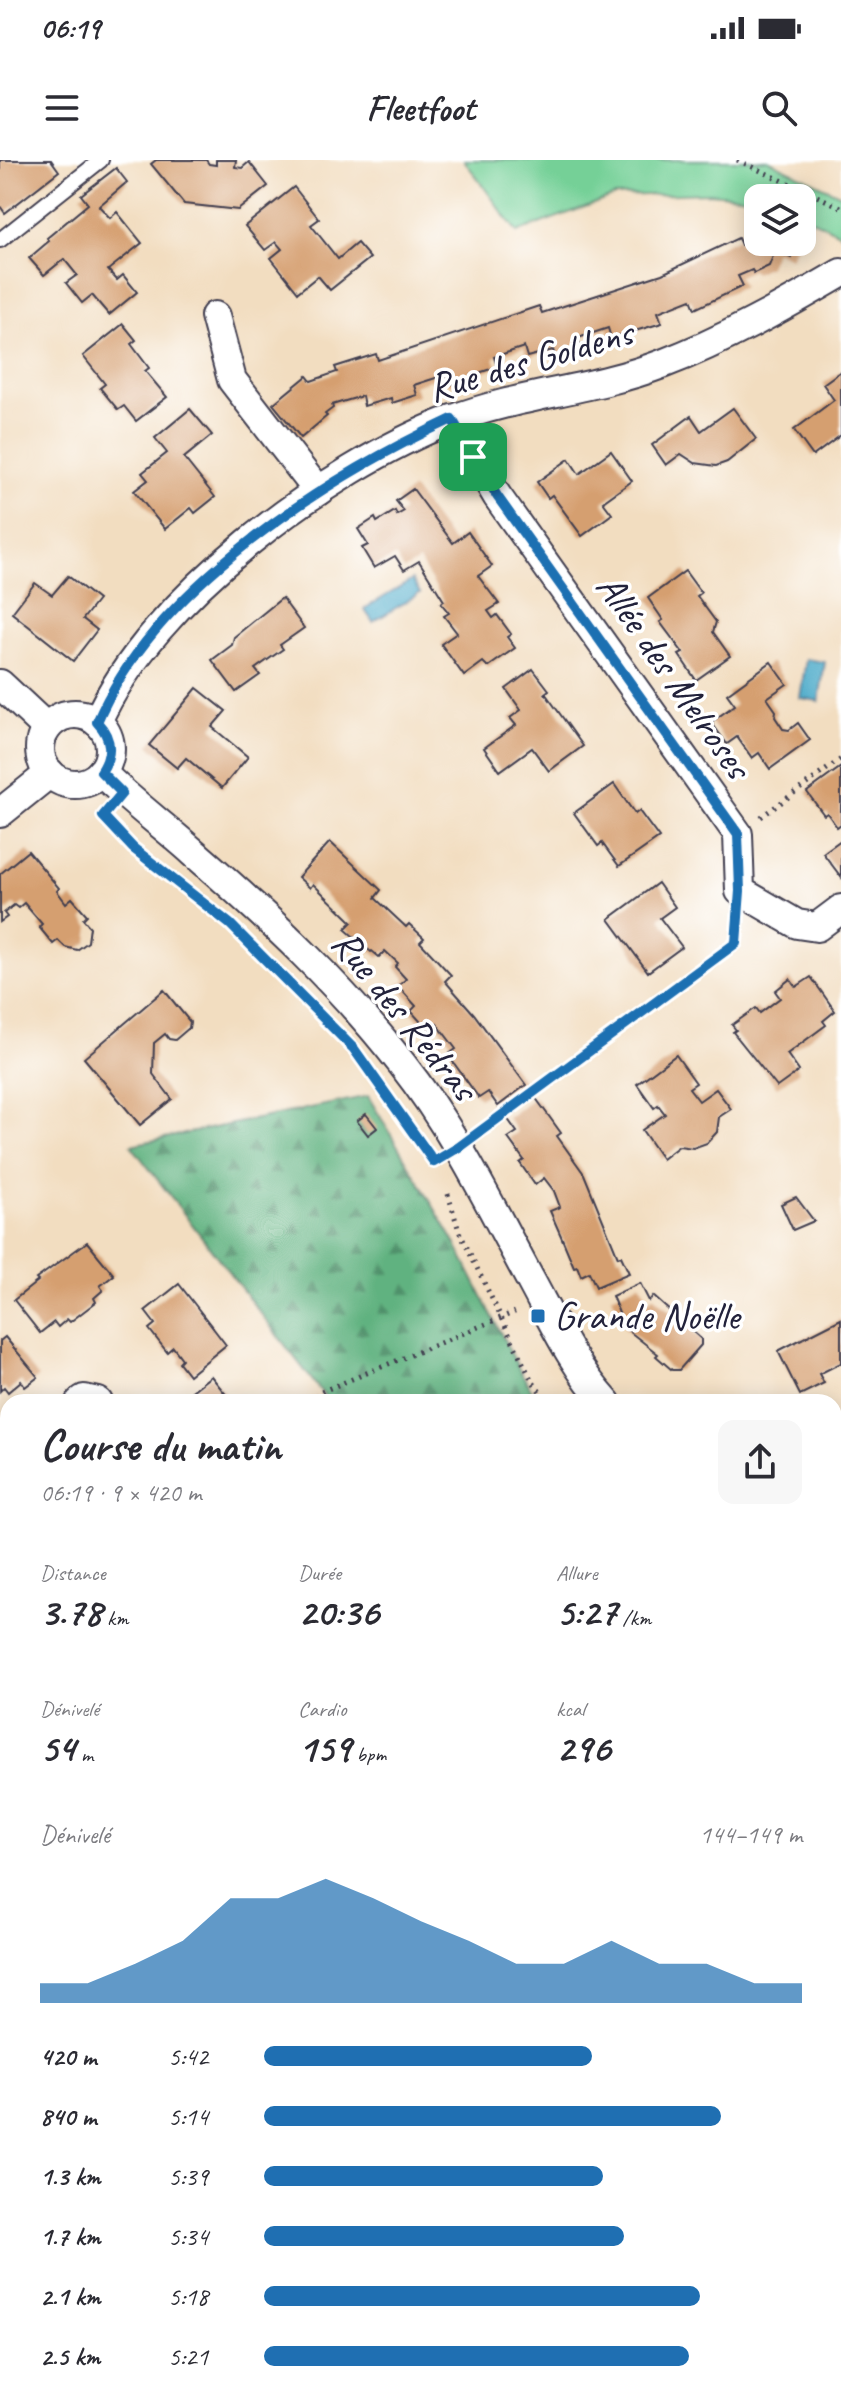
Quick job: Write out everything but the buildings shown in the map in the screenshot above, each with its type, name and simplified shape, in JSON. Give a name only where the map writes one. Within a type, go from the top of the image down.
[{"type":"street","name":"Rue des Goldens","points":[[97,722],[126,670],[160,625],[257,535],[318,491],[393,446],[452,419],[600,384],[717,341],[841,273]]},
{"type":"street","points":[[215,316],[232,380],[318,491]]},
{"type":"street","name":"Allée des Melroses","points":[[452,419],[497,496],[738,834],[740,891]]},
{"type":"street","points":[[0,684],[47,728]]},
{"type":"street","points":[[76,714],[97,722],[110,740],[110,752],[101,772],[82,784],[70,784],[50,773],[40,747],[47,728],[55,720],[76,714]]},
{"type":"street","name":"Rue des Rédras","points":[[101,772],[226,881],[320,969],[404,1065],[459,1147],[542,1301],[599,1394]]},
{"type":"street","points":[[0,813],[50,773]]},
{"type":"street","points":[[740,891],[797,924],[817,927],[841,909]]},
{"type":"lane","points":[[0,240],[101,160]]},
{"type":"path","points":[[737,160],[841,207]]},
{"type":"path","points":[[738,834],[841,759]]},
{"type":"path","points":[[122,793],[103,816],[133,848],[182,885]]},
{"type":"path","points":[[459,1147],[736,943],[740,891]]},
{"type":"path","points":[[444,1182],[459,1231],[531,1379],[541,1394]]},
{"type":"path","points":[[319,1394],[542,1301]]},
{"type":"green space","points":[[464,160],[768,160],[841,195],[841,234],[816,222],[816,184],[744,184],[744,197],[710,193],[615,196],[517,232]]},
{"type":"green space","points":[[368,1096],[454,1241],[534,1394],[323,1394],[131,1145]]},
{"type":"water","points":[[412,580],[420,593],[373,622],[364,609]]},
{"type":"water","points":[[806,659],[825,662],[819,701],[800,698]]},
{"type":"place","name":"Grande Noëlle","points":[[538,1316]]},
{"type":"route","points":[[452,419],[473,457],[497,496],[738,834],[740,891],[736,943],[459,1147],[434,1162],[354,1049],[230,924],[133,848],[103,816],[122,793],[101,772],[107,763],[110,740],[97,722],[126,670],[160,625],[257,535],[318,491],[393,446],[452,419]]}]
